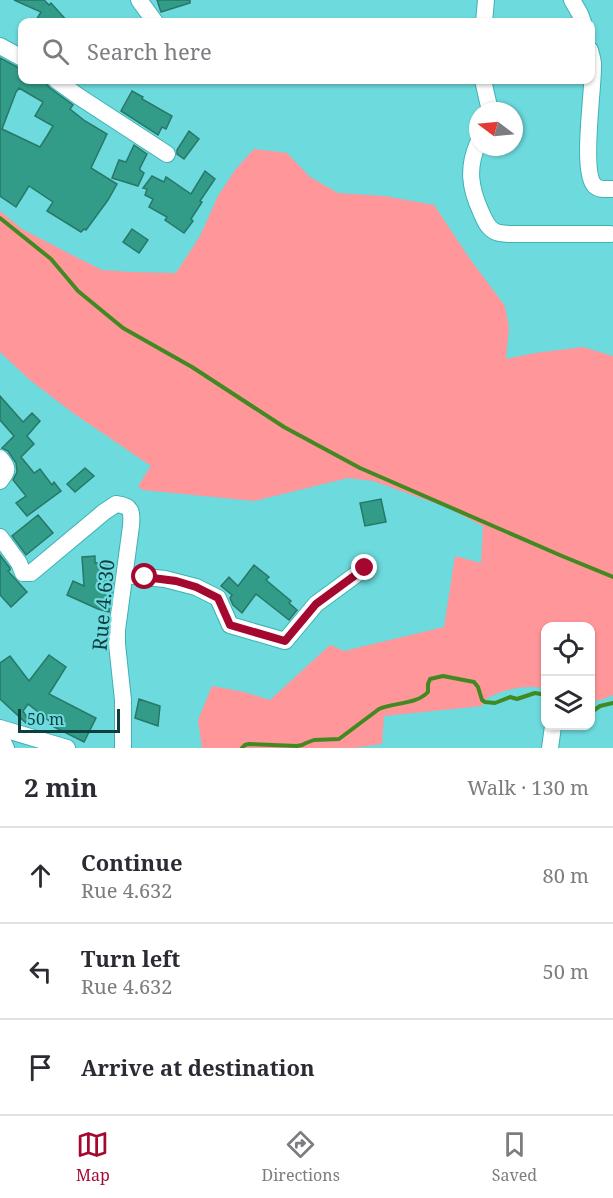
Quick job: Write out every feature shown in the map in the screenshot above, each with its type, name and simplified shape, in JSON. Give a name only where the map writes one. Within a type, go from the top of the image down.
[{"type":"street","points":[[140,0],[152,18]]},
{"type":"street","points":[[484,18],[486,0]]},
{"type":"street","points":[[572,0],[582,18]]},
{"type":"street","points":[[0,46],[18,56]]},
{"type":"street","points":[[62,84],[167,154]]},
{"type":"street","points":[[484,84],[487,102]]},
{"type":"street","points":[[592,84],[588,139],[591,181],[600,189],[613,189]]},
{"type":"street","points":[[474,156],[471,167],[471,186],[486,223],[492,231],[508,234],[610,234]]},
{"type":"street","points":[[0,458],[7,468],[0,481]]},
{"type":"street","name":"Rue 4.630","points":[[0,537],[19,563],[23,573],[31,573],[116,504],[129,508],[132,514],[117,637],[123,700],[123,748]]},
{"type":"street","points":[[125,575],[165,579],[196,587],[218,598],[230,625],[285,641],[316,604],[365,568]]},
{"type":"street","points":[[0,728],[67,748]]},
{"type":"street","points":[[550,748],[552,730]]},
{"type":"street","points":[[0,736],[6,748]]},
{"type":"shaded area","points":[[254,149],[287,153],[310,177],[338,193],[384,196],[434,205],[505,306],[509,328],[506,359],[583,347],[613,356],[613,695],[595,701],[595,622],[541,622],[541,688],[506,691],[484,700],[482,706],[384,716],[382,744],[353,748],[202,748],[198,720],[212,686],[270,700],[330,645],[344,651],[444,627],[455,556],[481,563],[483,526],[446,507],[373,481],[348,478],[254,501],[143,490],[138,486],[151,466],[73,413],[30,380],[0,352],[0,211],[22,229],[102,270],[176,273],[200,236],[218,196],[235,170]]},
{"type":"building","points":[[14,0],[44,0],[49,5],[51,3],[64,18],[37,18],[41,12]]},
{"type":"building","points":[[157,0],[190,0],[190,3],[161,12]]},
{"type":"building","points":[[0,58],[18,67],[18,84],[47,84],[73,105],[70,109],[107,134],[91,168],[117,184],[86,230],[81,232],[47,211],[53,202],[29,186],[16,207],[0,196]],"holes":[[[19,88],[43,102],[35,116],[53,126],[40,147],[2,129]]]},
{"type":"building","points":[[132,91],[172,116],[166,129],[162,127],[158,135],[121,111]]},
{"type":"building","points":[[189,131],[199,139],[184,159],[177,154],[177,150]]},
{"type":"building","points":[[134,145],[147,154],[140,168],[144,173],[138,186],[112,178],[119,160],[126,162]]},
{"type":"building","points":[[205,171],[215,179],[200,201],[202,202],[191,219],[193,221],[184,233],[165,220],[167,217],[149,207],[153,199],[145,195],[147,189],[143,188],[152,176],[164,182],[166,177],[191,194]]},
{"type":"building","points":[[132,229],[148,240],[139,253],[123,242]]},
{"type":"building","points":[[0,396],[23,422],[32,413],[40,421],[27,436],[34,444],[21,457],[34,473],[40,469],[52,485],[54,482],[61,491],[27,516],[16,503],[26,496],[13,480],[17,472],[16,463],[8,451],[2,448],[14,436],[0,420]]},
{"type":"building","points":[[85,468],[94,476],[75,492],[67,484]]},
{"type":"building","points":[[381,499],[386,522],[365,526],[360,503]]},
{"type":"building","points":[[38,515],[53,533],[26,555],[12,536]]},
{"type":"building","points":[[0,555],[10,568],[8,571],[27,592],[11,607],[0,595]]},
{"type":"building","points":[[95,556],[95,563],[111,562],[111,583],[113,584],[109,612],[67,595],[73,581],[84,586],[82,557]]},
{"type":"building","points":[[254,565],[269,577],[266,580],[291,601],[289,603],[297,610],[289,620],[256,594],[242,613],[233,605],[230,598],[232,595],[221,586],[229,577],[238,586]]},
{"type":"building","points":[[49,655],[66,667],[49,694],[96,718],[84,742],[52,726],[53,724],[28,704],[23,711],[29,721],[26,723],[0,699],[0,663],[10,656],[29,681]]},
{"type":"building","points":[[139,699],[160,706],[158,726],[135,718]]},
{"type":"waterway","points":[[0,218],[51,259],[78,291],[123,328],[192,367],[284,427],[360,468],[613,577]]},
{"type":"waterway","points":[[242,748],[249,744],[297,746],[314,740],[339,739],[379,709],[423,696],[428,692],[430,679],[443,676],[474,682],[485,702],[495,703],[510,697],[517,699],[535,693],[541,694]]},
{"type":"waterway","points":[[595,710],[613,703]]},
{"type":"route","points":[[145,577],[176,581],[196,587],[218,598],[230,625],[285,641],[316,604],[365,568]]}]
